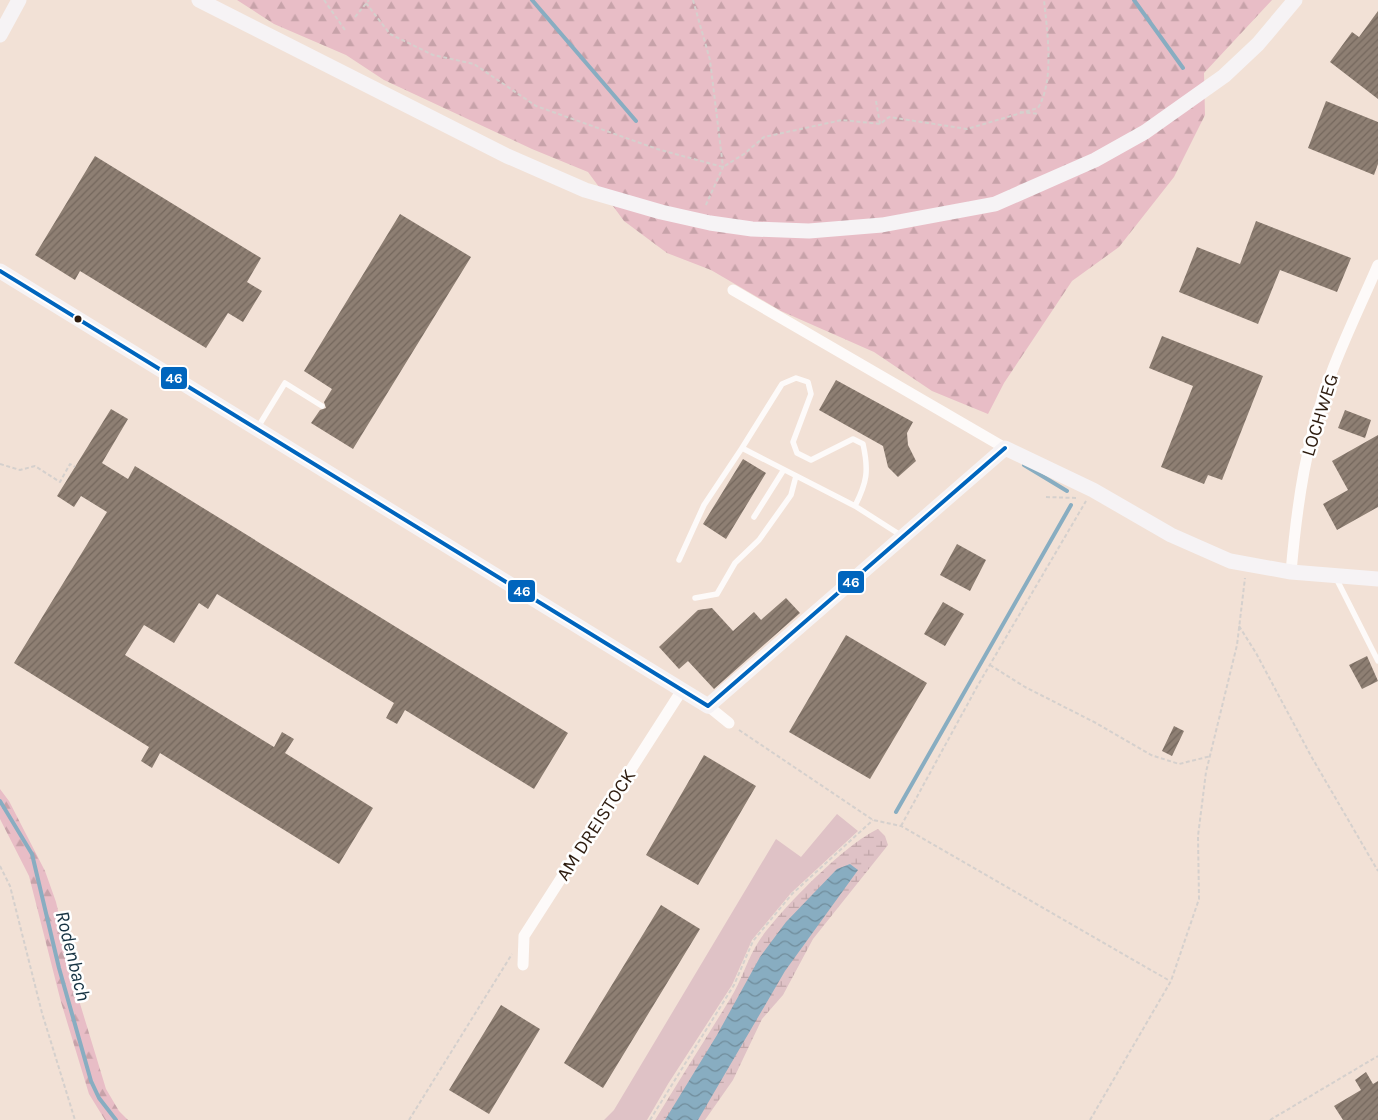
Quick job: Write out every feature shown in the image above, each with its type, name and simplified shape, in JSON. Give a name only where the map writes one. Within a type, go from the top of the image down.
[{"type":"street","points":[[0,34],[19,0]]},
{"type":"street","points":[[199,0],[515,160],[585,190],[698,221],[752,229],[809,231],[882,225],[995,204],[1095,160],[1145,132],[1190,102],[1224,76],[1258,44],[1295,0]]},
{"type":"street","name":"LOCHWEG","points":[[1291,572],[1296,513],[1303,472],[1316,418],[1330,375],[1378,265]]},
{"type":"street","points":[[0,272],[708,706],[728,724]]},
{"type":"street","points":[[733,290],[1005,448],[1092,490],[1171,535],[1230,561],[1247,565],[1291,572],[1378,579]]},
{"type":"street","points":[[708,706],[1005,448]]},
{"type":"street","name":"AM DREISTOCK","points":[[524,936],[682,690]]},
{"type":"street","points":[[523,965],[524,936]]},
{"type":"lane","points":[[679,560],[704,505],[782,384],[796,378],[808,382],[810,394],[793,442],[797,454],[811,460],[853,439],[863,444],[866,457],[866,484],[855,506]]},
{"type":"lane","points":[[256,429],[285,383],[322,406]]},
{"type":"lane","points":[[742,448],[855,506],[904,537]]},
{"type":"lane","points":[[754,517],[783,470]]},
{"type":"lane","points":[[695,598],[716,594],[735,563],[759,540],[791,495],[796,476]]},
{"type":"lane","points":[[1335,576],[1378,661]]},
{"type":"path","points":[[324,0],[344,30]]},
{"type":"path","points":[[355,17],[369,0]]},
{"type":"path","points":[[693,0],[710,60],[722,167],[698,221]]},
{"type":"path","points":[[366,3],[390,34],[433,55],[474,64],[536,106],[657,149],[722,167],[744,154],[764,137],[842,120],[880,124],[889,117],[967,129],[1016,116],[1018,112],[1038,108],[1043,100],[1050,51],[1044,0]]},
{"type":"path","points":[[876,101],[880,124]]},
{"type":"path","points":[[1018,112],[1039,114]]},
{"type":"path","points":[[0,464],[20,470],[35,466],[60,482],[70,464],[75,467]]},
{"type":"path","points":[[901,826],[978,685],[1088,498],[1046,498]]},
{"type":"path","points":[[1090,1120],[1171,981],[1199,899],[1198,836],[1210,756],[1238,645],[1238,626],[1247,565]]},
{"type":"path","points":[[1238,626],[1256,653],[1311,756],[1378,871]]},
{"type":"path","points":[[990,665],[1025,687],[1096,723],[1151,755],[1179,764],[1210,756]]},
{"type":"path","points":[[728,724],[874,820],[901,826],[1171,981]]},
{"type":"path","points":[[650,1120],[734,985],[753,941],[792,894],[874,820]]},
{"type":"path","points":[[0,866],[10,886],[42,1013],[75,1120]]},
{"type":"path","points":[[409,1120],[494,980],[524,936]]},
{"type":"path","points":[[1270,1120],[1378,1056]]},
{"type":"green space","points":[[237,0],[1272,0],[1204,73],[1205,115],[1174,177],[1119,247],[1072,281],[1004,383],[988,414],[932,391],[874,352],[781,311],[711,270],[667,253],[624,221],[588,172],[532,149],[384,80],[346,55],[274,24]]},
{"type":"green space","points":[[0,789],[9,801],[45,871],[56,902],[78,997],[106,1089],[119,1111],[128,1120],[105,1120],[89,1094],[61,1002],[29,876],[0,819]]},
{"type":"green space","points":[[837,814],[858,831],[791,893],[752,940],[732,985],[647,1120],[604,1120],[614,1110],[776,839],[801,857]]},
{"type":"green space","points":[[878,829],[885,836],[888,845],[813,939],[783,995],[762,1019],[733,1080],[705,1120],[655,1120],[730,999],[759,941],[797,896],[831,863],[848,848]]},
{"type":"water","points":[[850,864],[858,870],[785,971],[698,1120],[665,1120],[717,1035],[760,957],[786,922],[837,869]]},
{"type":"building","points":[[1378,11],[1378,99],[1330,62],[1352,32],[1359,37]]},
{"type":"building","points":[[1326,101],[1378,122],[1378,164],[1374,175],[1308,148]]},
{"type":"building","points":[[95,156],[261,258],[247,282],[262,291],[243,322],[228,313],[206,348],[80,271],[75,280],[35,255]]},
{"type":"building","points":[[400,214],[471,257],[353,449],[311,423],[320,410],[326,408],[324,402],[332,389],[304,371]]},
{"type":"building","points":[[1256,221],[1351,258],[1337,292],[1280,270],[1258,324],[1179,292],[1197,247],[1240,264]]},
{"type":"building","points":[[1162,336],[1263,376],[1222,480],[1208,475],[1204,484],[1161,467],[1193,386],[1149,368]]},
{"type":"building","points":[[836,380],[913,422],[907,433],[908,445],[916,461],[898,477],[888,467],[883,446],[819,410]]},
{"type":"building","points":[[111,409],[128,419],[102,463],[128,479],[135,466],[568,733],[534,789],[405,710],[397,724],[386,718],[394,703],[217,594],[208,609],[199,603],[174,643],[144,625],[125,655],[274,747],[282,732],[294,739],[285,753],[373,808],[339,864],[160,753],[152,768],[141,761],[149,747],[14,663],[107,512],[81,496],[74,507],[57,496]]},
{"type":"building","points":[[1345,410],[1371,420],[1365,438],[1338,428]]},
{"type":"building","points":[[1378,435],[1378,507],[1337,530],[1323,504],[1348,490],[1332,461]]},
{"type":"building","points":[[743,459],[766,473],[726,539],[703,524]]},
{"type":"building","points":[[957,544],[986,560],[970,591],[940,575]]},
{"type":"building","points":[[786,598],[800,613],[714,689],[688,661],[679,669],[659,647],[698,610],[712,608],[733,631],[754,612],[761,620]]},
{"type":"building","points":[[943,602],[964,614],[945,646],[924,634]]},
{"type":"building","points":[[846,635],[927,683],[870,779],[789,732]]},
{"type":"building","points":[[1367,656],[1378,681],[1362,689],[1349,665]]},
{"type":"building","points":[[1174,726],[1184,731],[1172,756],[1162,751]]},
{"type":"building","points":[[704,755],[756,786],[698,885],[646,855]]},
{"type":"building","points":[[661,905],[700,929],[603,1088],[564,1063]]},
{"type":"building","points":[[501,1005],[540,1029],[489,1114],[449,1090]]},
{"type":"building","points":[[1366,1072],[1373,1084],[1378,1081],[1378,1120],[1343,1120],[1334,1106],[1361,1090],[1355,1080]]},
{"type":"waterway","points":[[532,0],[636,121]]},
{"type":"waterway","points":[[1134,0],[1183,68]]},
{"type":"waterway","points":[[1024,465],[1067,491]]},
{"type":"waterway","points":[[896,812],[1071,505]]},
{"type":"waterway","name":"Rodenbach","points":[[0,801],[32,854],[59,968],[91,1081],[99,1098],[116,1120]]},
{"type":"transit line","name":"46","points":[[0,271],[708,706],[1005,448]]}]
